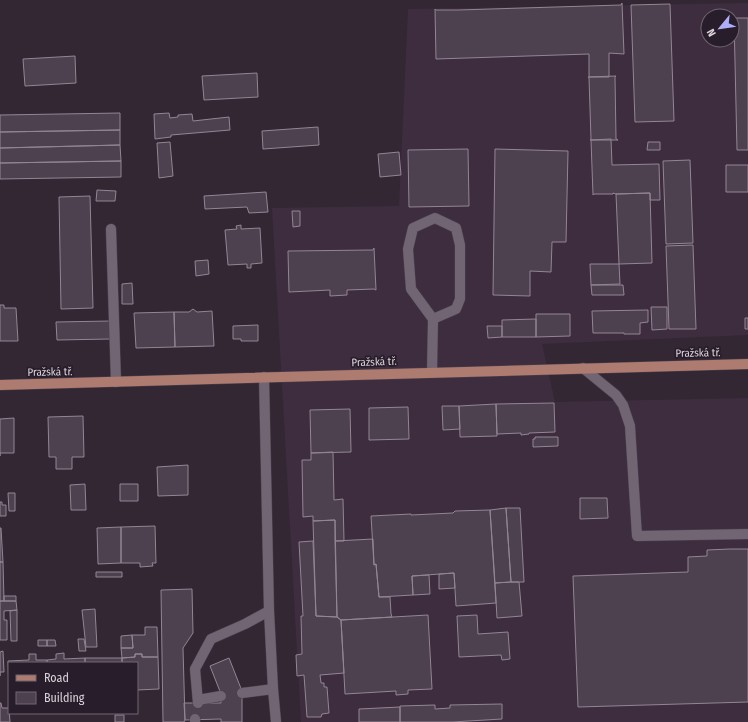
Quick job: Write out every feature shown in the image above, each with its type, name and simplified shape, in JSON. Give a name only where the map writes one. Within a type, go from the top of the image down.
[{"type":"main road","name":"Pražská tř.","points":[[0,385],[748,364]]},
{"type":"lane","points":[[432,372],[433,319],[410,289],[408,249],[413,228],[435,218],[456,228],[460,245],[460,299],[456,308],[433,319]]},
{"type":"lane","points":[[111,229],[116,382]]},
{"type":"lane","points":[[583,368],[616,395],[623,405],[630,426],[637,536],[748,534]]},
{"type":"lane","points":[[264,377],[269,611],[276,722]]},
{"type":"lane","points":[[221,696],[198,702],[195,668],[211,639],[245,624],[269,611]]},
{"type":"lane","points":[[242,693],[273,689]]},
{"type":"shaded area","points":[[748,3],[748,335],[542,344],[555,402],[748,398],[748,722],[301,722],[272,208],[399,206],[408,9]]},
{"type":"building","points":[[622,3],[624,54],[609,53],[609,77],[589,77],[589,54],[436,59],[435,9],[458,10],[621,5]]},
{"type":"building","points":[[670,4],[674,121],[635,122],[631,5]]},
{"type":"building","points":[[740,18],[748,18],[748,150],[737,150],[735,48],[740,48]]},
{"type":"building","points":[[75,56],[76,83],[25,86],[23,59]]},
{"type":"building","points":[[257,73],[258,97],[204,100],[202,76]]},
{"type":"building","points":[[616,76],[616,139],[618,140],[590,140],[588,77]]},
{"type":"building","points":[[120,113],[120,130],[0,132],[0,115]]},
{"type":"building","points":[[169,113],[170,118],[178,117],[178,115],[192,114],[193,121],[229,117],[230,130],[171,135],[171,137],[155,139],[154,114]]},
{"type":"building","points":[[318,127],[319,145],[263,149],[262,131]]},
{"type":"building","points":[[120,130],[120,145],[0,148],[0,132]]},
{"type":"building","points":[[611,139],[612,165],[659,164],[660,200],[650,200],[650,193],[613,193],[593,195],[591,140]]},
{"type":"building","points":[[170,142],[173,176],[159,178],[157,143]]},
{"type":"building","points":[[648,142],[660,142],[660,150],[647,150]]},
{"type":"building","points":[[120,145],[121,161],[0,163],[0,148]]},
{"type":"building","points":[[468,149],[469,206],[409,207],[408,150]]},
{"type":"building","points":[[495,149],[568,151],[566,242],[552,242],[551,272],[530,271],[530,296],[493,295]]},
{"type":"building","points":[[399,152],[401,175],[380,177],[378,154]]},
{"type":"building","points":[[690,160],[693,243],[666,244],[663,161]]},
{"type":"building","points":[[121,161],[121,177],[0,179],[0,163]]},
{"type":"building","points":[[726,165],[748,165],[748,192],[726,192]]},
{"type":"building","points":[[97,190],[116,191],[115,201],[96,201]]},
{"type":"building","points":[[266,192],[268,212],[249,213],[247,207],[205,209],[204,196]]},
{"type":"building","points":[[650,193],[652,263],[619,264],[616,194]]},
{"type":"building","points":[[90,196],[93,308],[61,309],[59,197]]},
{"type":"building","points":[[292,211],[300,211],[300,226],[293,227]]},
{"type":"building","points":[[241,225],[241,229],[260,228],[262,263],[251,264],[251,268],[247,268],[247,264],[228,265],[225,230],[237,229],[236,226]]},
{"type":"building","points":[[693,245],[696,329],[669,329],[666,246]]},
{"type":"building","points":[[374,248],[376,290],[347,290],[347,295],[330,296],[330,290],[289,292],[288,251],[373,250]]},
{"type":"building","points":[[208,260],[209,274],[196,276],[195,261]]},
{"type":"building","points":[[590,264],[619,264],[620,284],[591,285]]},
{"type":"building","points":[[132,283],[133,304],[122,304],[122,284]]},
{"type":"building","points":[[591,285],[623,285],[624,295],[592,295]]},
{"type":"building","points":[[0,305],[4,305],[4,308],[16,308],[18,341],[0,341]]},
{"type":"building","points":[[651,307],[667,307],[667,329],[652,330]]},
{"type":"building","points":[[193,309],[197,312],[212,311],[214,346],[175,347],[174,312],[189,312]]},
{"type":"building","points":[[648,310],[648,322],[640,323],[640,334],[593,333],[592,311]]},
{"type":"building","points":[[174,312],[175,347],[136,348],[134,313]]},
{"type":"building","points":[[536,314],[570,314],[570,336],[536,337]]},
{"type":"building","points":[[745,318],[748,318],[748,329],[745,329]]},
{"type":"building","points":[[536,319],[536,337],[502,337],[502,320]]},
{"type":"building","points":[[110,321],[110,339],[57,340],[56,322]]},
{"type":"building","points":[[258,325],[258,341],[241,341],[241,339],[233,339],[233,326]]},
{"type":"building","points":[[487,326],[502,326],[502,337],[488,338]]},
{"type":"building","points":[[554,403],[555,432],[529,433],[521,435],[521,433],[497,434],[496,404]]},
{"type":"building","points":[[496,404],[497,436],[460,437],[459,406]]},
{"type":"building","points":[[442,406],[459,406],[460,429],[443,430]]},
{"type":"building","points":[[408,407],[409,439],[369,440],[369,408]]},
{"type":"building","points":[[350,409],[351,452],[311,453],[310,410]]},
{"type":"building","points":[[83,416],[84,457],[72,457],[72,469],[56,469],[56,457],[49,457],[48,417]]},
{"type":"building","points":[[14,418],[14,453],[0,453],[0,419]]},
{"type":"building","points":[[535,437],[558,437],[558,446],[533,447],[533,439],[535,439]]},
{"type":"building","points":[[333,452],[334,500],[343,499],[344,541],[335,541],[335,520],[313,521],[313,516],[303,517],[302,460],[311,460],[311,453]]},
{"type":"building","points":[[188,465],[188,495],[158,496],[157,467]]},
{"type":"building","points":[[85,484],[86,510],[71,510],[70,485]]},
{"type":"building","points":[[120,484],[138,484],[138,501],[120,501]]},
{"type":"building","points":[[8,493],[15,493],[15,511],[9,511]]},
{"type":"building","points":[[580,498],[607,498],[608,518],[580,519]]},
{"type":"building","points":[[0,502],[2,502],[2,505],[6,505],[6,516],[0,516]]},
{"type":"building","points":[[506,508],[520,508],[524,582],[511,582]]},
{"type":"building","points":[[506,508],[511,582],[495,583],[490,510]]},
{"type":"building","points":[[490,510],[496,603],[456,606],[454,573],[412,576],[413,595],[379,597],[376,564],[374,565],[371,516]]},
{"type":"building","points":[[335,520],[337,617],[316,616],[313,521]]},
{"type":"building","points":[[155,526],[156,563],[152,563],[153,566],[140,567],[140,563],[121,563],[121,527]]},
{"type":"building","points":[[121,527],[121,563],[98,564],[97,528]]},
{"type":"building","points":[[1,528],[3,562],[0,562]]},
{"type":"building","points":[[373,539],[374,565],[376,564],[379,597],[390,597],[392,617],[341,620],[337,617],[335,541]]},
{"type":"building","points":[[313,541],[316,616],[337,617],[341,620],[344,673],[320,675],[321,683],[324,683],[324,687],[327,687],[329,713],[322,714],[321,717],[307,717],[304,675],[297,676],[296,655],[302,654],[301,616],[303,616],[299,542]]},
{"type":"building","points":[[748,549],[748,702],[578,707],[573,576],[688,572],[688,557],[707,556],[707,550]]},
{"type":"building","points":[[0,562],[3,562],[4,601],[0,601]]},
{"type":"building","points":[[96,572],[122,572],[122,577],[96,577]]},
{"type":"building","points":[[454,573],[455,588],[439,589],[439,574]]},
{"type":"building","points":[[429,575],[430,594],[413,595],[412,576]]},
{"type":"building","points":[[519,582],[522,616],[497,618],[495,583]]},
{"type":"building","points":[[192,589],[193,633],[183,648],[185,720],[184,722],[163,722],[161,590]]},
{"type":"building","points":[[4,596],[16,596],[16,601],[4,601]]},
{"type":"building","points":[[0,601],[16,601],[17,610],[4,611],[4,620],[7,620],[7,640],[0,640]]},
{"type":"building","points":[[95,609],[97,647],[86,647],[82,610]]},
{"type":"building","points":[[17,610],[17,641],[11,641],[10,611]]},
{"type":"building","points":[[428,615],[432,689],[408,690],[408,694],[396,695],[396,691],[345,694],[341,620]]},
{"type":"building","points":[[477,615],[478,634],[508,632],[510,659],[502,660],[501,655],[459,657],[457,616]]},
{"type":"building","points":[[145,627],[157,627],[158,657],[142,657],[142,654],[135,654],[135,657],[122,658],[121,648],[133,648],[132,635],[145,635]]},
{"type":"building","points":[[132,635],[133,648],[121,648],[121,636]]},
{"type":"building","points":[[78,639],[84,639],[86,651],[79,651]]},
{"type":"building","points":[[38,640],[47,640],[47,646],[38,646]]},
{"type":"building","points":[[47,640],[55,640],[56,646],[47,646]]},
{"type":"building","points":[[3,651],[4,672],[0,672],[0,652]]},
{"type":"building","points":[[64,653],[64,659],[85,658],[85,662],[47,662],[47,660],[56,659],[56,654]]},
{"type":"building","points":[[29,654],[36,654],[36,660],[47,660],[47,662],[8,662],[8,661],[29,660]]},
{"type":"building","points":[[135,654],[142,654],[142,657],[158,657],[159,689],[138,690],[138,662],[122,662],[122,658],[135,657]]},
{"type":"building","points":[[85,658],[122,658],[122,662],[85,662]]},
{"type":"building","points":[[229,658],[242,691],[242,722],[221,722],[221,719],[185,720],[184,703],[221,703],[221,694],[210,666]]},
{"type":"building","points":[[1,703],[2,708],[8,708],[10,722],[0,722]]},
{"type":"building","points":[[502,704],[502,719],[452,722],[400,722],[400,706],[435,705],[435,709],[450,708],[450,705]]},
{"type":"building","points":[[400,707],[400,722],[359,722],[359,709]]},
{"type":"building","points":[[115,715],[124,715],[124,722],[115,722]]},
{"type":"tunnel","points":[[221,696],[242,693]]},
{"type":"tunnel","points":[[195,719],[198,703]]}]
